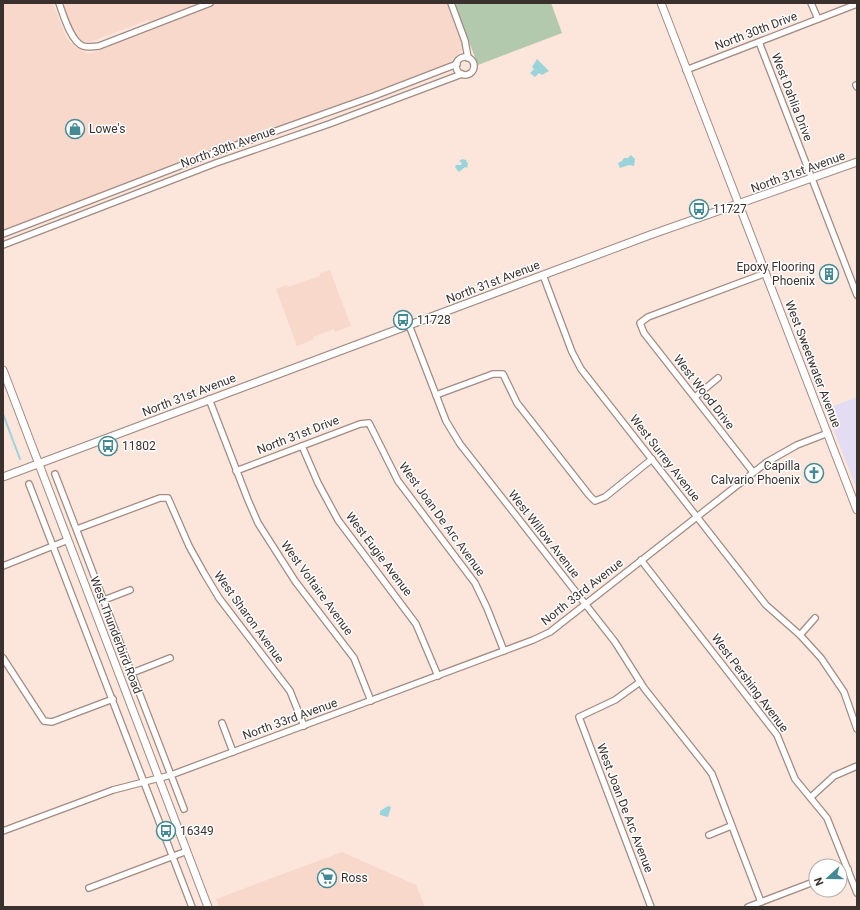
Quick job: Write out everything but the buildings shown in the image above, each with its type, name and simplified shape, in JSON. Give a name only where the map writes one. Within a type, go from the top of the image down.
[{"type":"street","points":[[59,3],[70,32],[82,46],[99,46],[210,3]]},
{"type":"street","points":[[451,3],[465,41],[468,58]]},
{"type":"street","name":"West Sweetwater Avenue","points":[[660,3],[857,510]]},
{"type":"street","points":[[811,3],[818,19]]},
{"type":"street","name":"North 30th Drive","points":[[686,70],[857,4]]},
{"type":"street","name":"West Dahlia Drive","points":[[759,42],[857,295]]},
{"type":"street","name":"North 30th Avenue","points":[[3,234],[203,157],[374,96],[457,64],[460,59],[468,58],[474,62],[474,70],[469,74],[462,74],[335,122],[216,163],[3,245]]},
{"type":"street","points":[[457,64],[457,70],[462,74]]},
{"type":"street","name":"North 31st Avenue","points":[[3,477],[543,275],[857,162]]},
{"type":"street","name":"West Wood Drive","points":[[753,472],[644,333],[640,323],[648,317],[766,273]]},
{"type":"street","name":"West Surrey Avenue","points":[[543,275],[575,361],[766,605],[800,635],[820,658],[844,692],[857,728]]},
{"type":"street","name":"West Willow Avenue","points":[[410,325],[446,422],[460,444],[618,647],[640,682],[712,774],[761,902]]},
{"type":"street","name":"West Thunderbird Road","points":[[3,370],[160,777],[208,907]]},
{"type":"street","points":[[436,395],[493,374],[503,374],[517,403],[589,495],[596,500],[605,497],[652,459]]},
{"type":"street","points":[[695,397],[718,378]]},
{"type":"street","name":"West Voltaire Avenue","points":[[209,399],[236,471],[258,523],[295,581],[354,658],[371,700]]},
{"type":"street","name":"North 31st Drive","points":[[236,471],[360,424],[369,423]]},
{"type":"street","name":"West Joan De Arc Avenue","points":[[369,423],[398,481],[475,583],[487,608],[504,651]]},
{"type":"street","name":"North 33rd Avenue","points":[[3,831],[113,790],[171,775],[438,676],[550,632],[753,472],[777,456],[828,433]]},
{"type":"street","name":"West Eugie Avenue","points":[[302,446],[318,484],[338,520],[416,624],[438,676]]},
{"type":"street","name":"West Thunderbird Road","points":[[55,474],[184,808]]},
{"type":"street","points":[[29,484],[145,781],[192,907]]},
{"type":"street","name":"West Sharon Avenue","points":[[77,529],[160,498],[168,498],[189,546],[204,573],[219,598],[290,691],[304,726]]},
{"type":"street","points":[[3,566],[68,540]]},
{"type":"street","name":"West Pershing Avenue","points":[[641,560],[772,726],[796,779],[827,818],[843,858]]},
{"type":"street","points":[[104,600],[130,590]]},
{"type":"street","points":[[800,635],[815,618]]},
{"type":"street","points":[[3,658],[44,721],[52,722],[113,699]]},
{"type":"street","points":[[132,673],[170,658]]},
{"type":"street","name":"West Joan De Arc Avenue","points":[[640,682],[615,700],[579,717],[582,729],[651,907]]},
{"type":"street","name":"North 33rd Avenue","points":[[222,723],[233,752]]},
{"type":"street","points":[[811,797],[834,776],[857,766]]},
{"type":"street","points":[[709,835],[731,826]]},
{"type":"street","points":[[89,888],[187,851]]},
{"type":"street","name":"West Pershing Avenue","points":[[848,870],[857,893]]},
{"type":"street","points":[[748,907],[808,885]]},
{"type":"shaded area","points":[[3,3],[53,3],[66,37],[75,47],[86,53],[92,53],[152,30],[148,20],[90,42],[83,41],[76,38],[62,3],[447,3],[463,46],[462,50],[448,65],[239,140],[3,230]]},
{"type":"shaded area","points":[[330,270],[351,326],[335,332],[334,329],[313,337],[314,339],[297,346],[276,289],[287,285],[288,287],[320,276],[320,273]]},
{"type":"shaded area","points":[[857,397],[857,490],[826,409]]},
{"type":"shaded area","points":[[342,852],[416,885],[425,907],[219,907],[216,899]]},
{"type":"green space","points":[[454,3],[551,3],[562,33],[478,65]]},
{"type":"water","points":[[537,59],[549,71],[542,75],[539,73],[535,77],[530,73],[534,69],[532,67]]},
{"type":"water","points":[[631,155],[635,159],[634,166],[629,165],[620,168],[618,163]]},
{"type":"water","points":[[462,159],[466,160],[468,164],[467,168],[465,167],[459,172],[455,167],[456,165],[461,165],[462,163],[459,161]]},
{"type":"water","points":[[388,806],[391,807],[388,817],[380,815],[380,811]]},
{"type":"waterway","points":[[3,414],[20,459]]},
{"type":"place","name":"Lowe's","points":[[75,129]]},
{"type":"place","name":"11727","points":[[699,209]]},
{"type":"place","name":"Epoxy Flooring Phoenix","points":[[829,274]]},
{"type":"place","name":"11728","points":[[403,320]]},
{"type":"place","name":"11802","points":[[108,446]]},
{"type":"place","name":"Capilla Calvario Phoenix","points":[[814,473]]},
{"type":"place","name":"16349","points":[[166,831]]},
{"type":"place","name":"Ross","points":[[327,878]]}]
